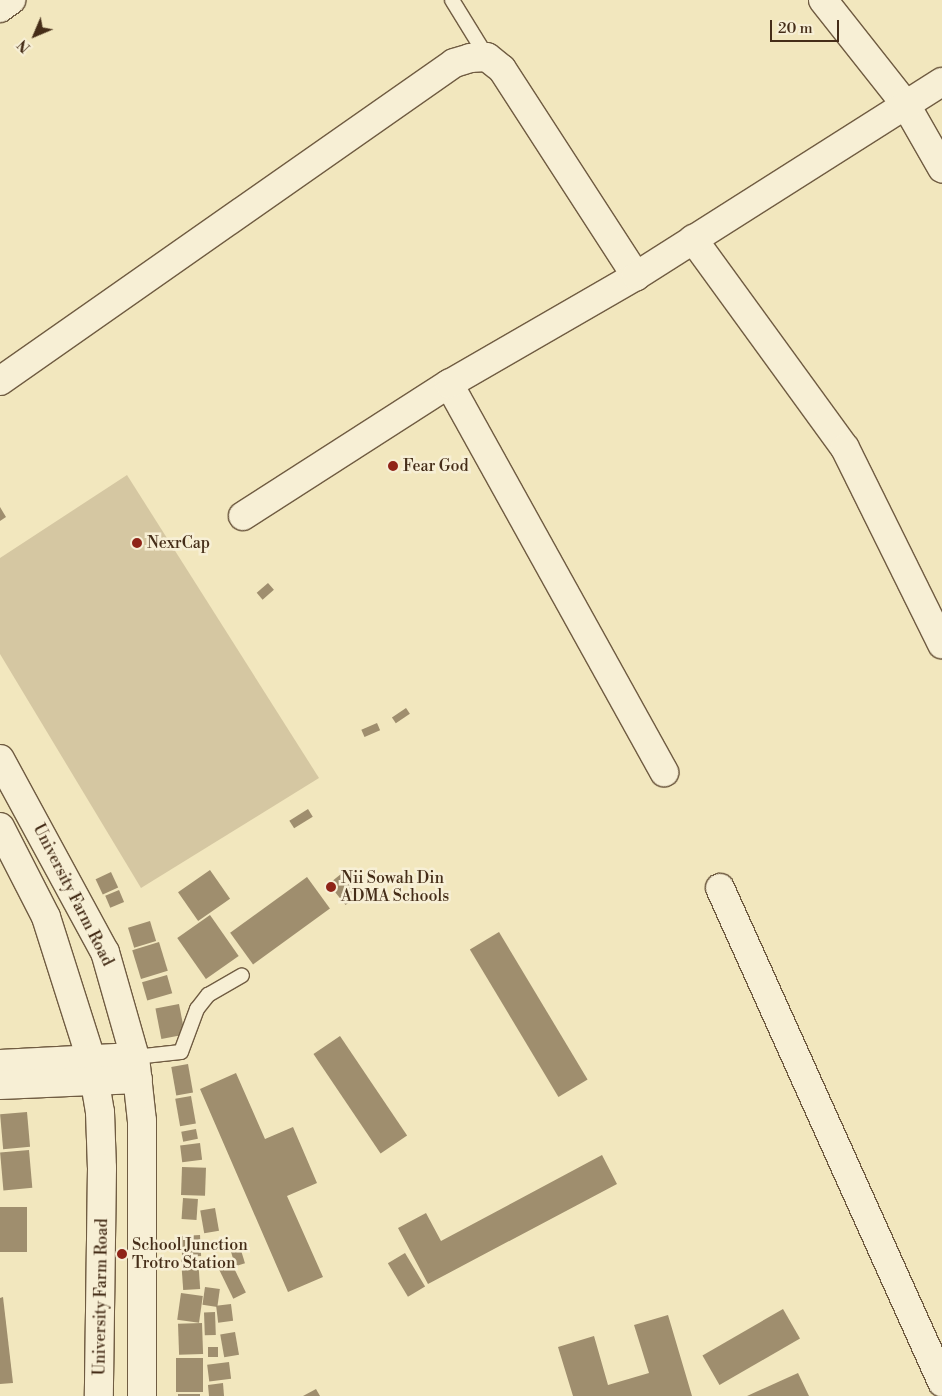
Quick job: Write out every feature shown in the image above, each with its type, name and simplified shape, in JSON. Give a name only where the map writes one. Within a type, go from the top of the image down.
[{"type":"street","points":[[0,8],[11,0]]},
{"type":"street","points":[[823,0],[906,105],[942,168]]},
{"type":"street","points":[[0,381],[454,63],[487,56],[502,69],[636,276]]},
{"type":"street","points":[[243,516],[449,384],[636,276],[942,82]]},
{"type":"street","points":[[693,239],[845,448],[942,644]]},
{"type":"street","points":[[449,384],[664,772]]},
{"type":"street","name":"University Farm Road","points":[[0,759],[105,952],[137,1068],[142,1121],[142,1396]]},
{"type":"street","name":"University Farm Road","points":[[1,829],[46,917],[93,1069],[102,1168],[99,1396]]},
{"type":"street","points":[[720,888],[942,1382]]},
{"type":"street","points":[[0,1064],[93,1069],[137,1068]]},
{"type":"street","points":[[0,1085],[93,1069]]},
{"type":"lane","points":[[452,0],[487,56]]},
{"type":"lane","points":[[137,1068],[180,1052],[197,1009],[208,995],[242,975]]},
{"type":"shaded area","points":[[127,475],[319,778],[141,888],[0,654],[0,558]]},
{"type":"building","points":[[0,507],[6,517],[0,521]]},
{"type":"building","points":[[268,583],[274,590],[263,600],[257,593]]},
{"type":"building","points":[[406,708],[410,714],[396,723],[392,718]]},
{"type":"building","points":[[377,723],[380,730],[364,737],[361,730]]},
{"type":"building","points":[[308,809],[313,817],[294,828],[289,821]]},
{"type":"building","points":[[210,870],[230,899],[198,921],[178,892]]},
{"type":"building","points":[[111,872],[118,887],[103,895],[96,879]]},
{"type":"building","points":[[341,874],[358,895],[346,905],[329,884]]},
{"type":"building","points":[[307,877],[330,909],[253,964],[230,933]]},
{"type":"building","points":[[119,890],[124,902],[110,908],[105,896]]},
{"type":"building","points":[[210,915],[239,956],[206,979],[177,938]]},
{"type":"building","points":[[150,921],[156,941],[134,948],[128,928]]},
{"type":"building","points":[[499,932],[588,1079],[558,1097],[470,950]]},
{"type":"building","points":[[159,942],[168,971],[141,979],[132,950]]},
{"type":"building","points":[[167,975],[172,993],[147,1000],[142,982]]},
{"type":"building","points":[[179,1004],[185,1034],[161,1039],[155,1009]]},
{"type":"building","points":[[340,1036],[407,1135],[381,1153],[313,1054]]},
{"type":"building","points":[[188,1064],[193,1093],[176,1096],[171,1067]]},
{"type":"building","points":[[236,1073],[265,1139],[293,1127],[317,1183],[287,1196],[323,1277],[288,1292],[200,1089]]},
{"type":"building","points":[[191,1096],[196,1124],[180,1126],[175,1099]]},
{"type":"building","points":[[27,1112],[30,1147],[3,1149],[0,1114]]},
{"type":"building","points":[[196,1129],[198,1139],[183,1142],[181,1132]]},
{"type":"building","points":[[200,1143],[202,1160],[182,1162],[180,1145]]},
{"type":"building","points":[[29,1150],[32,1188],[3,1190],[0,1153]]},
{"type":"building","points":[[602,1155],[617,1184],[428,1284],[398,1228],[426,1213],[441,1241]]},
{"type":"building","points":[[182,1167],[206,1168],[205,1196],[181,1195]]},
{"type":"building","points":[[183,1198],[198,1199],[196,1220],[182,1219]]},
{"type":"building","points":[[0,1207],[27,1207],[27,1252],[0,1252]]},
{"type":"building","points":[[215,1208],[219,1231],[204,1233],[200,1211]]},
{"type":"building","points":[[200,1235],[201,1256],[182,1257],[181,1236]]},
{"type":"building","points":[[240,1247],[245,1263],[235,1266],[230,1250]]},
{"type":"building","points":[[405,1253],[425,1286],[408,1297],[388,1263]]},
{"type":"building","points":[[198,1258],[200,1289],[183,1290],[181,1259]]},
{"type":"building","points":[[231,1262],[246,1293],[233,1299],[218,1268]]},
{"type":"building","points":[[205,1287],[220,1289],[217,1307],[202,1305]]},
{"type":"building","points":[[181,1293],[203,1296],[199,1323],[177,1320]]},
{"type":"building","points":[[3,1297],[13,1383],[0,1384],[0,1298]]},
{"type":"building","points":[[231,1304],[233,1321],[218,1323],[216,1306]]},
{"type":"building","points":[[783,1309],[800,1338],[719,1385],[702,1356]]},
{"type":"building","points":[[204,1312],[215,1312],[216,1335],[205,1335]]},
{"type":"building","points":[[668,1315],[692,1396],[573,1396],[558,1347],[594,1336],[608,1385],[649,1373],[634,1325]]},
{"type":"building","points":[[202,1323],[203,1354],[179,1355],[178,1324]]},
{"type":"building","points":[[235,1332],[239,1355],[224,1357],[220,1335]]},
{"type":"building","points":[[208,1347],[218,1347],[218,1357],[208,1357]]},
{"type":"building","points":[[176,1358],[203,1358],[203,1392],[176,1392]]},
{"type":"building","points":[[229,1362],[231,1379],[209,1382],[207,1365]]},
{"type":"building","points":[[798,1373],[809,1396],[747,1396]]},
{"type":"building","points":[[223,1383],[224,1396],[209,1396],[208,1385]]},
{"type":"building","points":[[316,1389],[320,1396],[303,1396]]},
{"type":"building","points":[[178,1394],[200,1394],[200,1396],[178,1396]]},
{"type":"place","name":"Fear God","points":[[393,466]]},
{"type":"place","name":"NexrCap","points":[[137,543]]},
{"type":"place","name":"Nii Sowah Din ADMA Schools","points":[[331,887]]},
{"type":"place","name":"School Junction Trotro Station","points":[[122,1254]]}]
